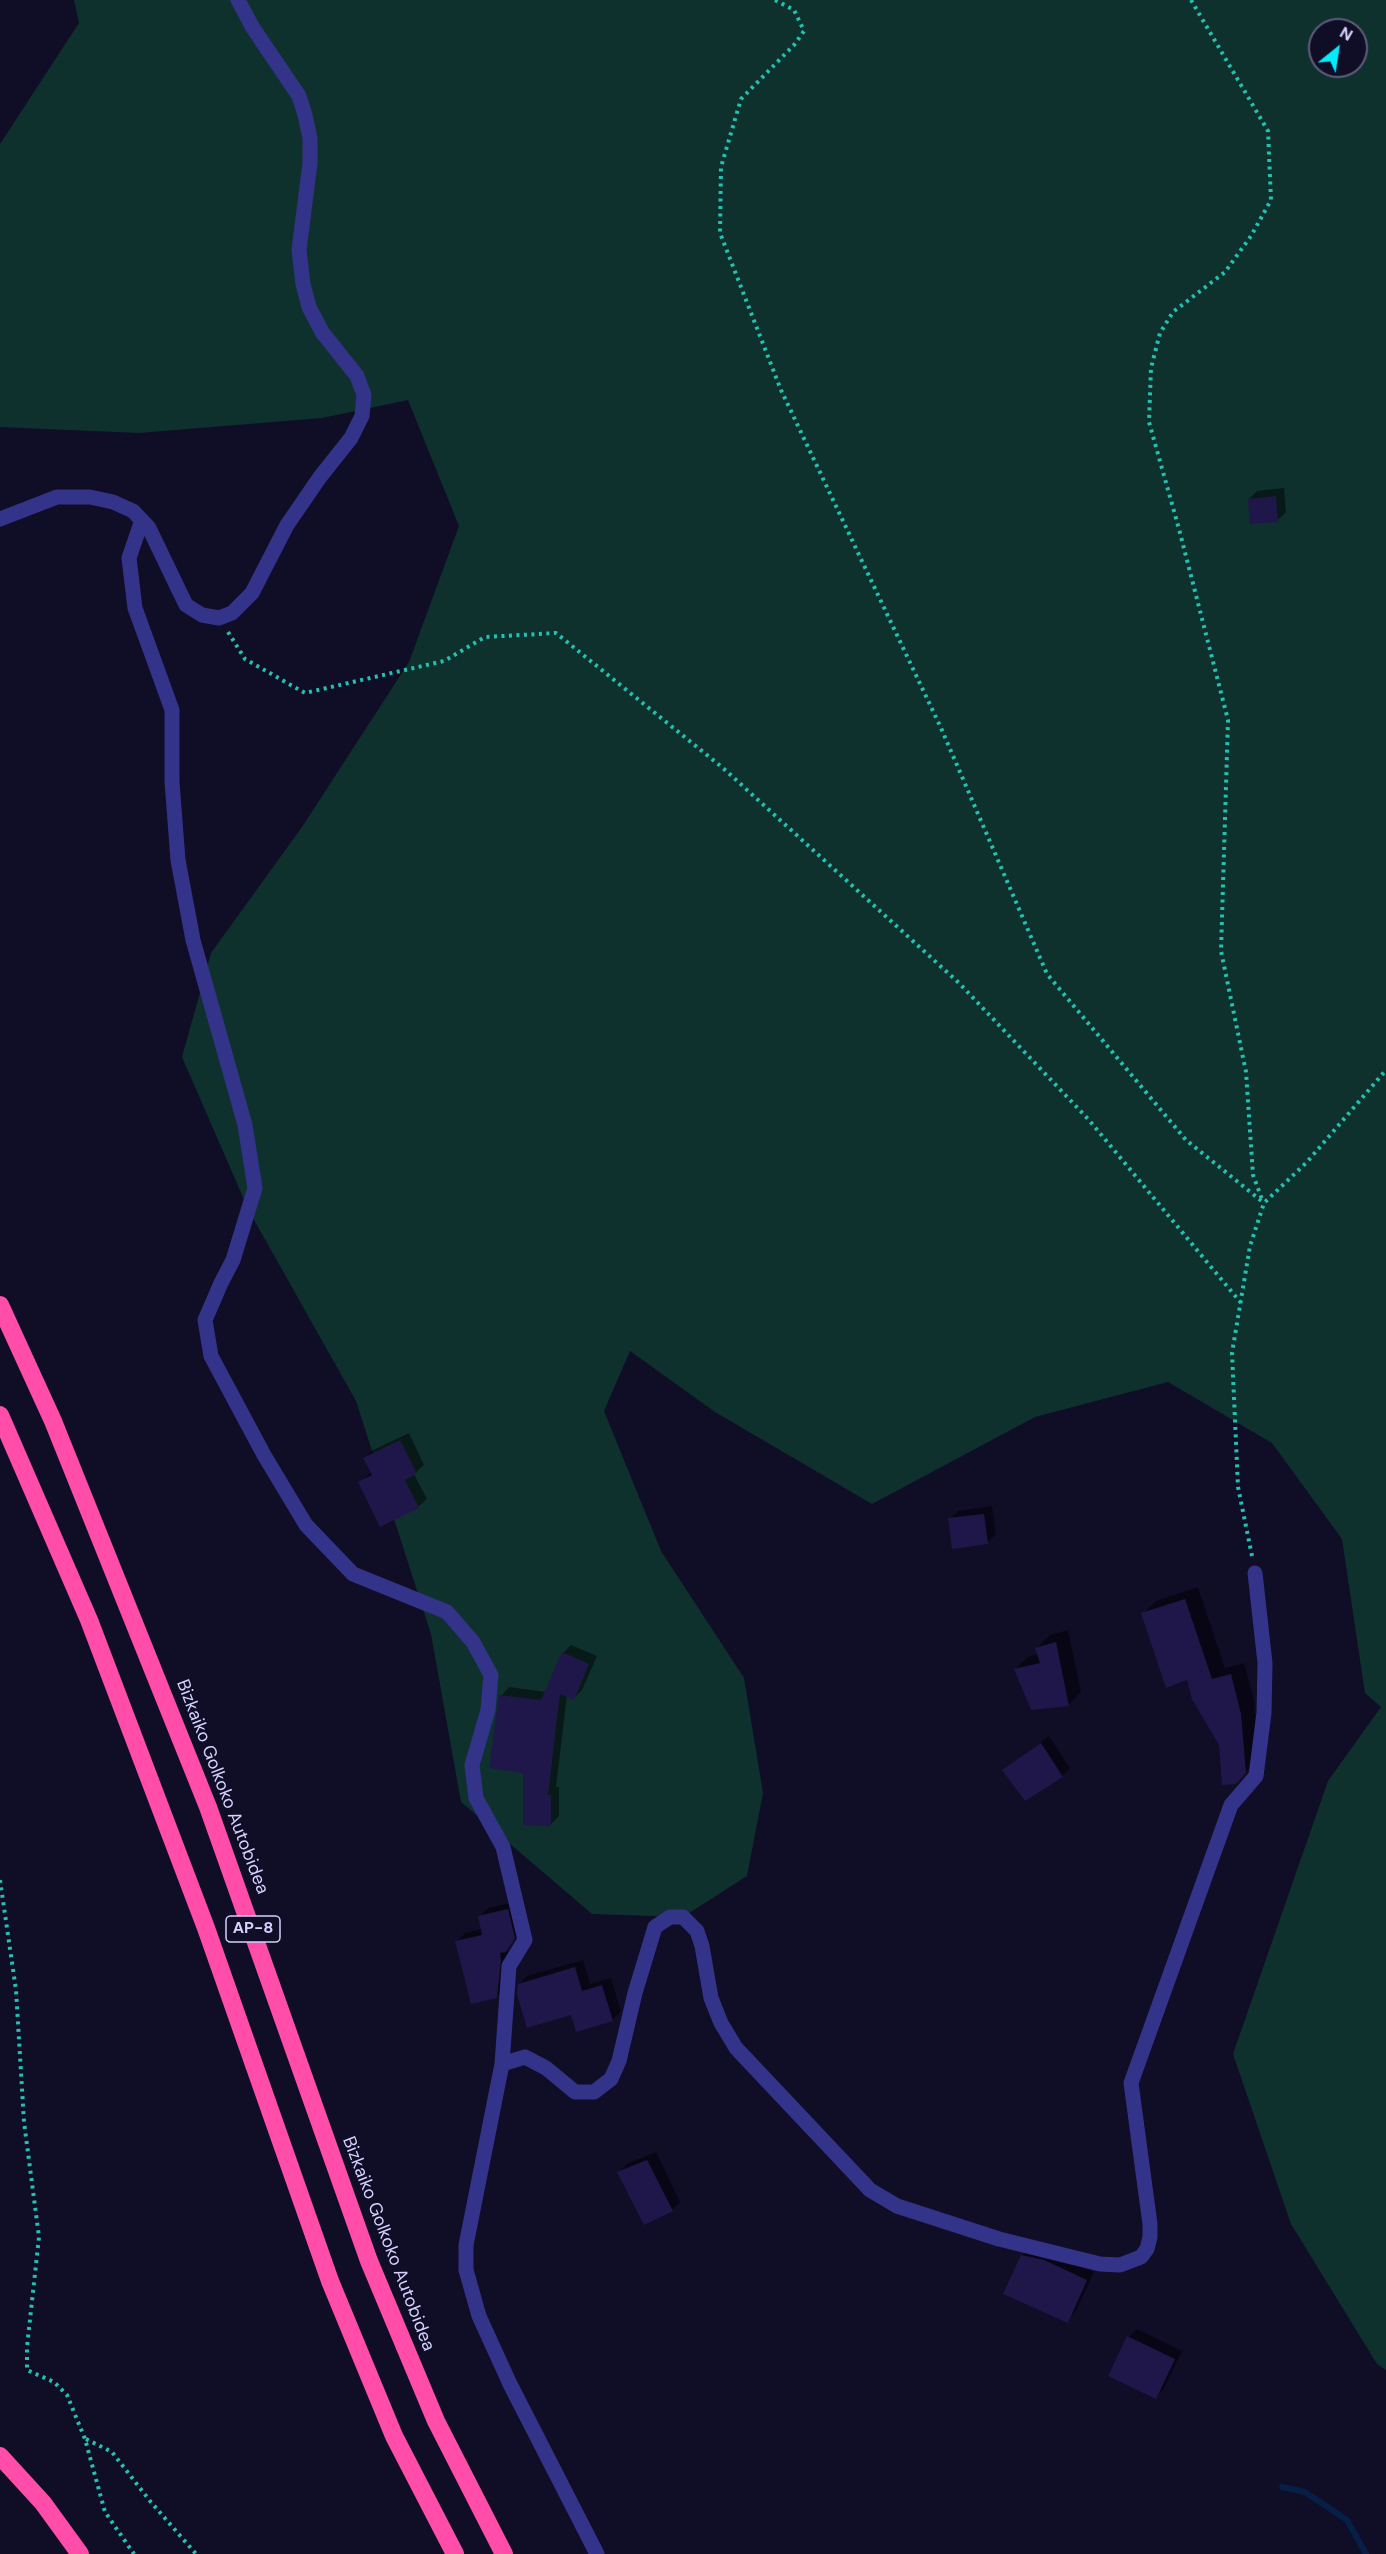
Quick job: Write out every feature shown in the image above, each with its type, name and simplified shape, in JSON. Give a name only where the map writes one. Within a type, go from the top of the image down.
[{"type":"highway","name":"Bizkaiko Golkoko Autobidea","points":[[0,1305],[53,1421],[208,1807],[369,2261],[436,2421],[504,2554]]},
{"type":"highway","name":"AP-8","points":[[0,1415],[89,1620],[206,1928],[330,2281],[394,2436],[455,2554]]},
{"type":"highway","points":[[0,2456],[43,2503],[80,2554]]},
{"type":"street","points":[[0,519],[57,497],[90,496],[113,501],[133,511],[149,528],[186,605],[202,615],[219,618],[232,613],[252,593],[287,525],[320,477],[351,438],[362,416],[364,395],[357,376],[322,332],[309,307],[303,284],[299,250],[310,146],[302,106],[299,96],[253,28],[238,0]]},
{"type":"street","points":[[142,520],[129,558],[135,608],[172,710],[172,782],[178,860],[193,940],[245,1125],[255,1188],[234,1260],[205,1320],[212,1356],[264,1455],[306,1525],[353,1574],[447,1612],[473,1642],[491,1675],[488,1710],[472,1765],[476,1798],[503,1847],[525,1940],[509,1966],[502,2064],[466,2244],[466,2270],[479,2316],[510,2384],[597,2554]]},
{"type":"street","points":[[502,2064],[525,2057],[546,2068],[575,2092],[594,2092],[611,2079],[619,2061],[635,1993],[655,1927],[670,1917],[683,1917],[697,1931],[702,1946],[711,1998],[721,2023],[736,2048],[870,2190],[897,2206],[999,2239],[1100,2264],[1120,2265],[1141,2257],[1147,2249],[1150,2224],[1131,2083],[1231,1804],[1256,1776],[1264,1713],[1265,1663],[1255,1573]]},
{"type":"path","points":[[776,0],[794,10],[804,31],[794,45],[741,99],[721,167],[720,233],[781,390],[941,728],[1047,974],[1186,1140],[1264,1203]]},
{"type":"path","points":[[1191,0],[1268,131],[1271,200],[1251,236],[1225,272],[1173,312],[1160,333],[1151,368],[1149,422],[1228,720],[1221,951],[1246,1072],[1253,1175],[1264,1203]]},
{"type":"path","points":[[219,618],[245,659],[305,693],[444,661],[485,637],[556,633],[723,768],[959,983],[1089,1120],[1240,1303]]},
{"type":"path","points":[[1255,1573],[1238,1487],[1232,1353],[1250,1246],[1264,1203],[1307,1162],[1386,1070]]},
{"type":"path","points":[[0,1880],[16,1990],[24,2122],[39,2237],[27,2346],[27,2370],[54,2382],[67,2395],[85,2439],[105,2512],[134,2554]]},
{"type":"path","points":[[85,2439],[112,2452],[150,2501],[196,2554]]},
{"type":"green space","points":[[74,0],[1386,0],[1386,2370],[1377,2364],[1291,2224],[1233,2054],[1328,1781],[1381,1707],[1365,1693],[1342,1539],[1272,1443],[1168,1382],[1035,1417],[872,1504],[715,1412],[630,1351],[604,1411],[661,1551],[744,1678],[763,1793],[747,1876],[683,1917],[592,1914],[461,1802],[431,1634],[356,1401],[249,1211],[182,1057],[211,953],[302,827],[409,662],[459,526],[408,400],[322,418],[139,433],[0,427],[0,144],[79,23]]},
{"type":"building","points":[[1276,496],[1278,522],[1250,524],[1248,499]]},
{"type":"building","points":[[400,1440],[417,1474],[405,1480],[419,1508],[380,1527],[358,1482],[372,1475],[363,1458]]},
{"type":"building","points":[[984,1514],[988,1544],[952,1549],[948,1518]]},
{"type":"building","points":[[1185,1599],[1212,1679],[1231,1674],[1241,1714],[1246,1773],[1236,1784],[1222,1785],[1219,1745],[1192,1699],[1187,1680],[1166,1688],[1141,1613]]},
{"type":"building","points":[[1056,1642],[1069,1706],[1031,1710],[1014,1669],[1040,1663],[1035,1648]]},
{"type":"building","points":[[562,1652],[589,1664],[574,1700],[560,1694],[548,1795],[551,1795],[551,1826],[523,1825],[523,1773],[489,1768],[499,1695],[541,1700]]},
{"type":"building","points":[[1041,1743],[1063,1777],[1025,1801],[1002,1770]]},
{"type":"building","points":[[508,1909],[515,1938],[506,1952],[500,1953],[497,1998],[471,2004],[455,1941],[482,1935],[478,1916]]},
{"type":"building","points":[[575,1967],[582,1991],[602,1985],[613,2021],[576,2032],[571,2015],[527,2028],[517,1994],[518,1984]]},
{"type":"building","points":[[647,2160],[673,2211],[644,2225],[617,2172]]},
{"type":"building","points":[[1021,2255],[1044,2260],[1087,2280],[1068,2323],[1003,2294]]},
{"type":"building","points":[[1127,2336],[1175,2359],[1156,2399],[1108,2376]]},
{"type":"waterway","points":[[1282,2487],[1305,2492],[1347,2520],[1366,2554]]}]
